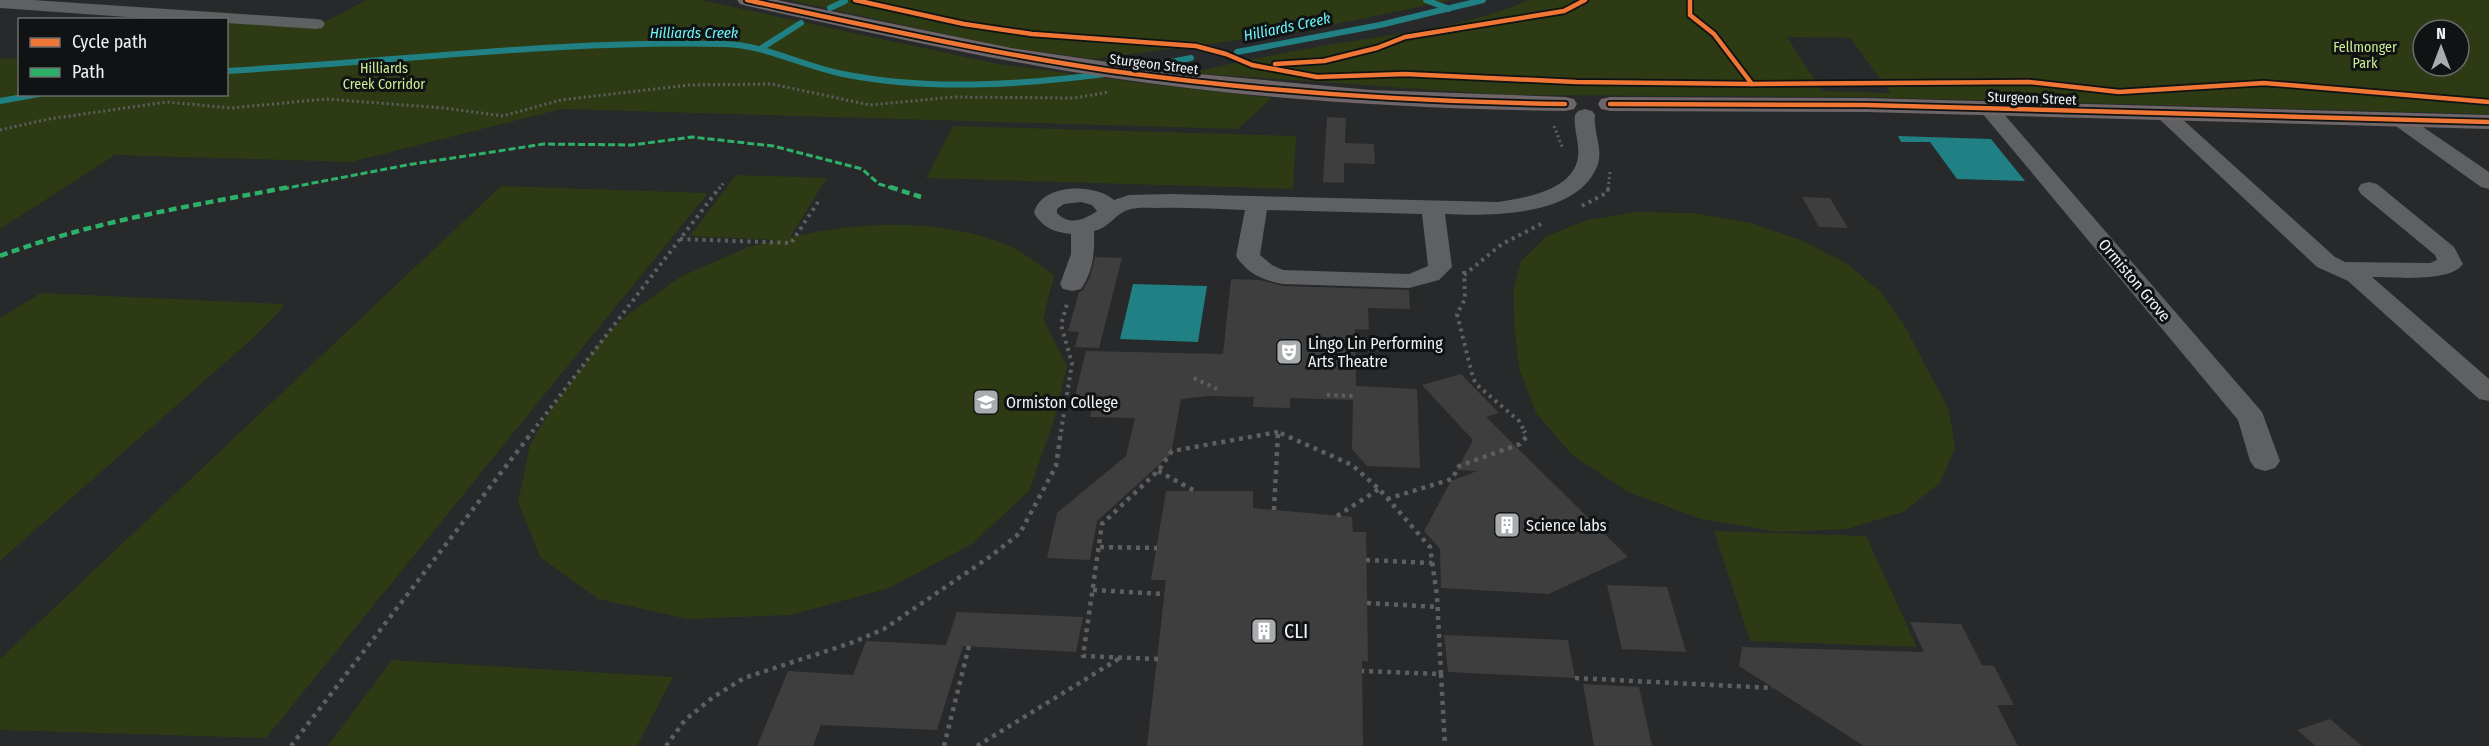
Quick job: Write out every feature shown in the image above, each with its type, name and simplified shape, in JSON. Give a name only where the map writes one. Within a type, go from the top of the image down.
[{"type":"main road","name":"Sturgeon Street","points":[[747,0],[1051,61],[1174,79],[1395,99],[1606,113],[1611,108],[1610,104],[1834,105],[2489,122]]},
{"type":"street","points":[[0,3],[226,18]]},
{"type":"street","points":[[228,18],[316,24]]},
{"type":"street","name":"Ormiston Grove","points":[[1989,109],[2252,418],[2265,460]]},
{"type":"street","points":[[1109,209],[1129,202],[1498,209],[1530,204],[1567,188],[1585,172],[1589,156],[1583,124],[1575,110]]},
{"type":"street","points":[[2164,113],[2326,262],[2357,276],[2489,393]]},
{"type":"street","points":[[2400,120],[2489,182]]},
{"type":"street","points":[[2341,269],[2432,270],[2451,264],[2446,252],[2369,189]]},
{"type":"street","points":[[1081,195],[1100,199],[1109,209],[1108,214],[1102,220],[1071,228],[1052,223],[1044,213],[1046,208],[1060,199],[1081,195]]},
{"type":"street","points":[[1257,203],[1248,256],[1257,267],[1269,274],[1283,277],[1409,281],[1424,278],[1436,272],[1440,267],[1433,207]]},
{"type":"street","points":[[1072,284],[1083,254],[1082,227]]},
{"type":"path","points":[[986,27],[1064,37],[1196,46],[1240,60]]},
{"type":"path","points":[[0,130],[49,119],[168,102],[232,108],[326,99],[444,108],[503,116],[561,100],[689,85],[772,84],[870,105],[954,97],[1075,98],[1118,91]]},
{"type":"path","points":[[1551,125],[1556,127],[1564,153]]},
{"type":"path","points":[[291,746],[725,181]]},
{"type":"path","points":[[679,239],[791,243],[818,202]]},
{"type":"path","points":[[1387,499],[1452,479],[1460,466],[1520,444],[1527,435],[1519,421],[1473,378],[1457,314],[1465,302],[1467,292],[1463,264]]},
{"type":"path","points":[[666,746],[685,720],[712,698],[744,678],[851,643],[884,628],[991,556],[1020,533],[1056,466],[1072,363],[1060,325],[1072,284]]},
{"type":"path","points":[[1194,378],[1219,390]]},
{"type":"path","points":[[1327,395],[1353,396]]},
{"type":"path","points":[[1274,510],[1278,432]]},
{"type":"path","points":[[1158,659],[1083,656],[1102,524],[1158,471],[1172,451],[1278,432],[1352,465],[1379,489],[1430,547],[1438,607],[1446,746]]},
{"type":"path","points":[[1158,471],[1195,491]]},
{"type":"path","points":[[1337,516],[1379,489]]},
{"type":"path","points":[[1100,547],[1156,548]]},
{"type":"path","points":[[1366,560],[1432,563]]},
{"type":"path","points":[[1093,590],[1165,594]]},
{"type":"path","points":[[1367,603],[1438,607]]},
{"type":"path","points":[[944,746],[969,646]]},
{"type":"path","points":[[978,746],[1121,657]]},
{"type":"path","points":[[1362,670],[1441,674]]},
{"type":"path","points":[[1575,678],[1773,688]]},
{"type":"green space","name":"Hilliards Creek Corridor","points":[[366,0],[701,0],[998,64],[1272,98],[1238,129],[562,109],[351,162],[115,155],[0,229],[0,58],[18,59],[18,96],[228,96],[228,18],[223,18],[213,12],[327,21]]},
{"type":"green space","points":[[789,0],[1451,0],[1294,33],[1093,59],[999,46]]},
{"type":"green space","name":"Fellmonger Park","points":[[1529,0],[2489,0],[2489,114],[1860,97],[1506,95],[1191,73],[1296,51],[1446,26],[1488,15]],"holes":[[[1787,37],[1850,38],[1891,93],[1822,91]]]},
{"type":"green space","points":[[953,126],[1296,136],[1293,189],[926,178]]},
{"type":"green space","points":[[736,175],[827,178],[790,237],[874,225],[931,226],[986,237],[1012,247],[1054,275],[1043,319],[1067,366],[1054,420],[1029,491],[972,544],[889,588],[791,615],[687,619],[598,599],[540,557],[518,502],[530,445],[547,415],[604,337],[626,316],[680,277],[748,247],[777,240],[690,236]]},
{"type":"green space","points":[[501,186],[708,193],[266,738],[0,730],[0,659]]},
{"type":"green space","points":[[1637,212],[1693,213],[1751,223],[1801,240],[1846,263],[1881,292],[1903,323],[1949,410],[1955,448],[1940,483],[1903,512],[1847,529],[1779,532],[1701,519],[1628,492],[1572,455],[1536,413],[1520,371],[1515,336],[1513,292],[1521,261],[1547,236],[1587,220]]},
{"type":"green space","points":[[41,293],[284,304],[253,338],[0,561],[0,318]]},
{"type":"green space","points":[[1714,531],[1866,536],[1917,647],[1750,641]]},
{"type":"green space","points":[[392,660],[673,677],[637,746],[328,746]]},
{"type":"water","points":[[1898,136],[1991,139],[2025,181],[1957,179],[1930,142],[1901,142]]},
{"type":"water","points":[[1133,284],[1207,286],[1198,342],[1120,339]]},
{"type":"building","points":[[1327,117],[1346,118],[1345,143],[1374,144],[1375,164],[1344,163],[1344,183],[1323,182]]},
{"type":"building","points":[[1802,197],[1830,198],[1848,228],[1819,227]]},
{"type":"building","points":[[1095,257],[1122,258],[1099,348],[1075,347],[1079,332],[1068,331],[1079,292],[1083,290],[1090,277]]},
{"type":"building","points":[[1231,279],[1260,280],[1283,286],[1409,290],[1410,309],[1368,308],[1369,330],[1355,329],[1356,386],[1417,389],[1420,468],[1367,466],[1352,449],[1353,400],[1290,398],[1290,408],[1253,407],[1254,397],[1208,396],[1181,399],[1171,454],[1097,521],[1090,560],[1047,558],[1057,513],[1126,456],[1135,418],[1090,417],[1093,401],[1074,400],[1086,351],[1223,354]]},
{"type":"building","name":"Science labs","points":[[1461,374],[1499,413],[1486,417],[1628,557],[1549,594],[1441,588],[1440,549],[1424,531],[1451,481],[1477,471],[1457,470],[1473,440],[1422,385]]},
{"type":"building","name":"CLI","points":[[1166,491],[1253,491],[1253,508],[1352,517],[1353,532],[1366,532],[1368,662],[1362,661],[1363,746],[1147,746],[1166,580],[1151,580]]},
{"type":"building","points":[[1607,585],[1667,587],[1686,652],[1622,649]]},
{"type":"building","points":[[957,612],[1083,617],[1076,652],[963,646],[937,730],[821,725],[813,746],[757,746],[788,671],[853,675],[866,641],[946,645]]},
{"type":"building","points":[[1910,622],[1961,624],[1982,665],[1994,666],[2014,705],[1997,705],[2018,746],[1864,746],[1739,666],[1742,647],[1924,652]]},
{"type":"building","points":[[1444,635],[1568,640],[1575,678],[1448,672]]},
{"type":"building","points":[[1583,684],[1639,687],[1652,746],[1594,746]]},
{"type":"building","points":[[2330,719],[2362,746],[2316,746],[2297,730]]},
{"type":"waterway","points":[[1426,0],[1448,9]]},
{"type":"waterway","name":"Hilliards Creek","points":[[1448,9],[1483,0]]},
{"type":"waterway","points":[[830,8],[845,1]]},
{"type":"waterway","name":"Hilliards Creek","points":[[1237,52],[1380,25],[1448,9]]},
{"type":"waterway","points":[[760,49],[801,23]]},
{"type":"waterway","name":"Hilliards Creek","points":[[228,71],[537,48],[724,44],[755,48],[843,74],[908,83],[1007,83],[1105,74]]},
{"type":"waterway","name":"Hilliards Creek","points":[[1136,69],[1191,58]]},
{"type":"waterway","name":"Hilliards Creek","points":[[0,101],[28,96]]},
{"type":"marked path","points":[[0,256],[40,241],[140,216],[407,165],[544,144],[632,145],[692,137],[773,146],[862,169],[879,184],[921,197]]},
{"type":"cycle path","points":[[747,0],[936,40],[1113,71],[1306,93],[1436,101],[1565,104]]},
{"type":"cycle path","points":[[855,0],[964,24],[1032,34],[1196,46],[1226,54],[1252,65],[1317,77],[1405,74],[1576,82],[1752,84],[2029,82],[2119,92],[2264,83],[2489,102]]},
{"type":"cycle path","points":[[1275,64],[1324,61],[1377,48],[1405,37],[1564,11],[1585,0]]},
{"type":"cycle path","points":[[1690,0],[1690,15],[1714,34],[1752,84]]},
{"type":"cycle path","points":[[1610,104],[1866,105],[2489,122]]},
{"type":"place","name":"Lingo Lin Performing Arts Theatre","points":[[1289,352]]},
{"type":"place","name":"Ormiston College","points":[[986,402]]},
{"type":"place","name":"Science labs","points":[[1507,525]]},
{"type":"place","name":"CLI","points":[[1264,631]]}]
